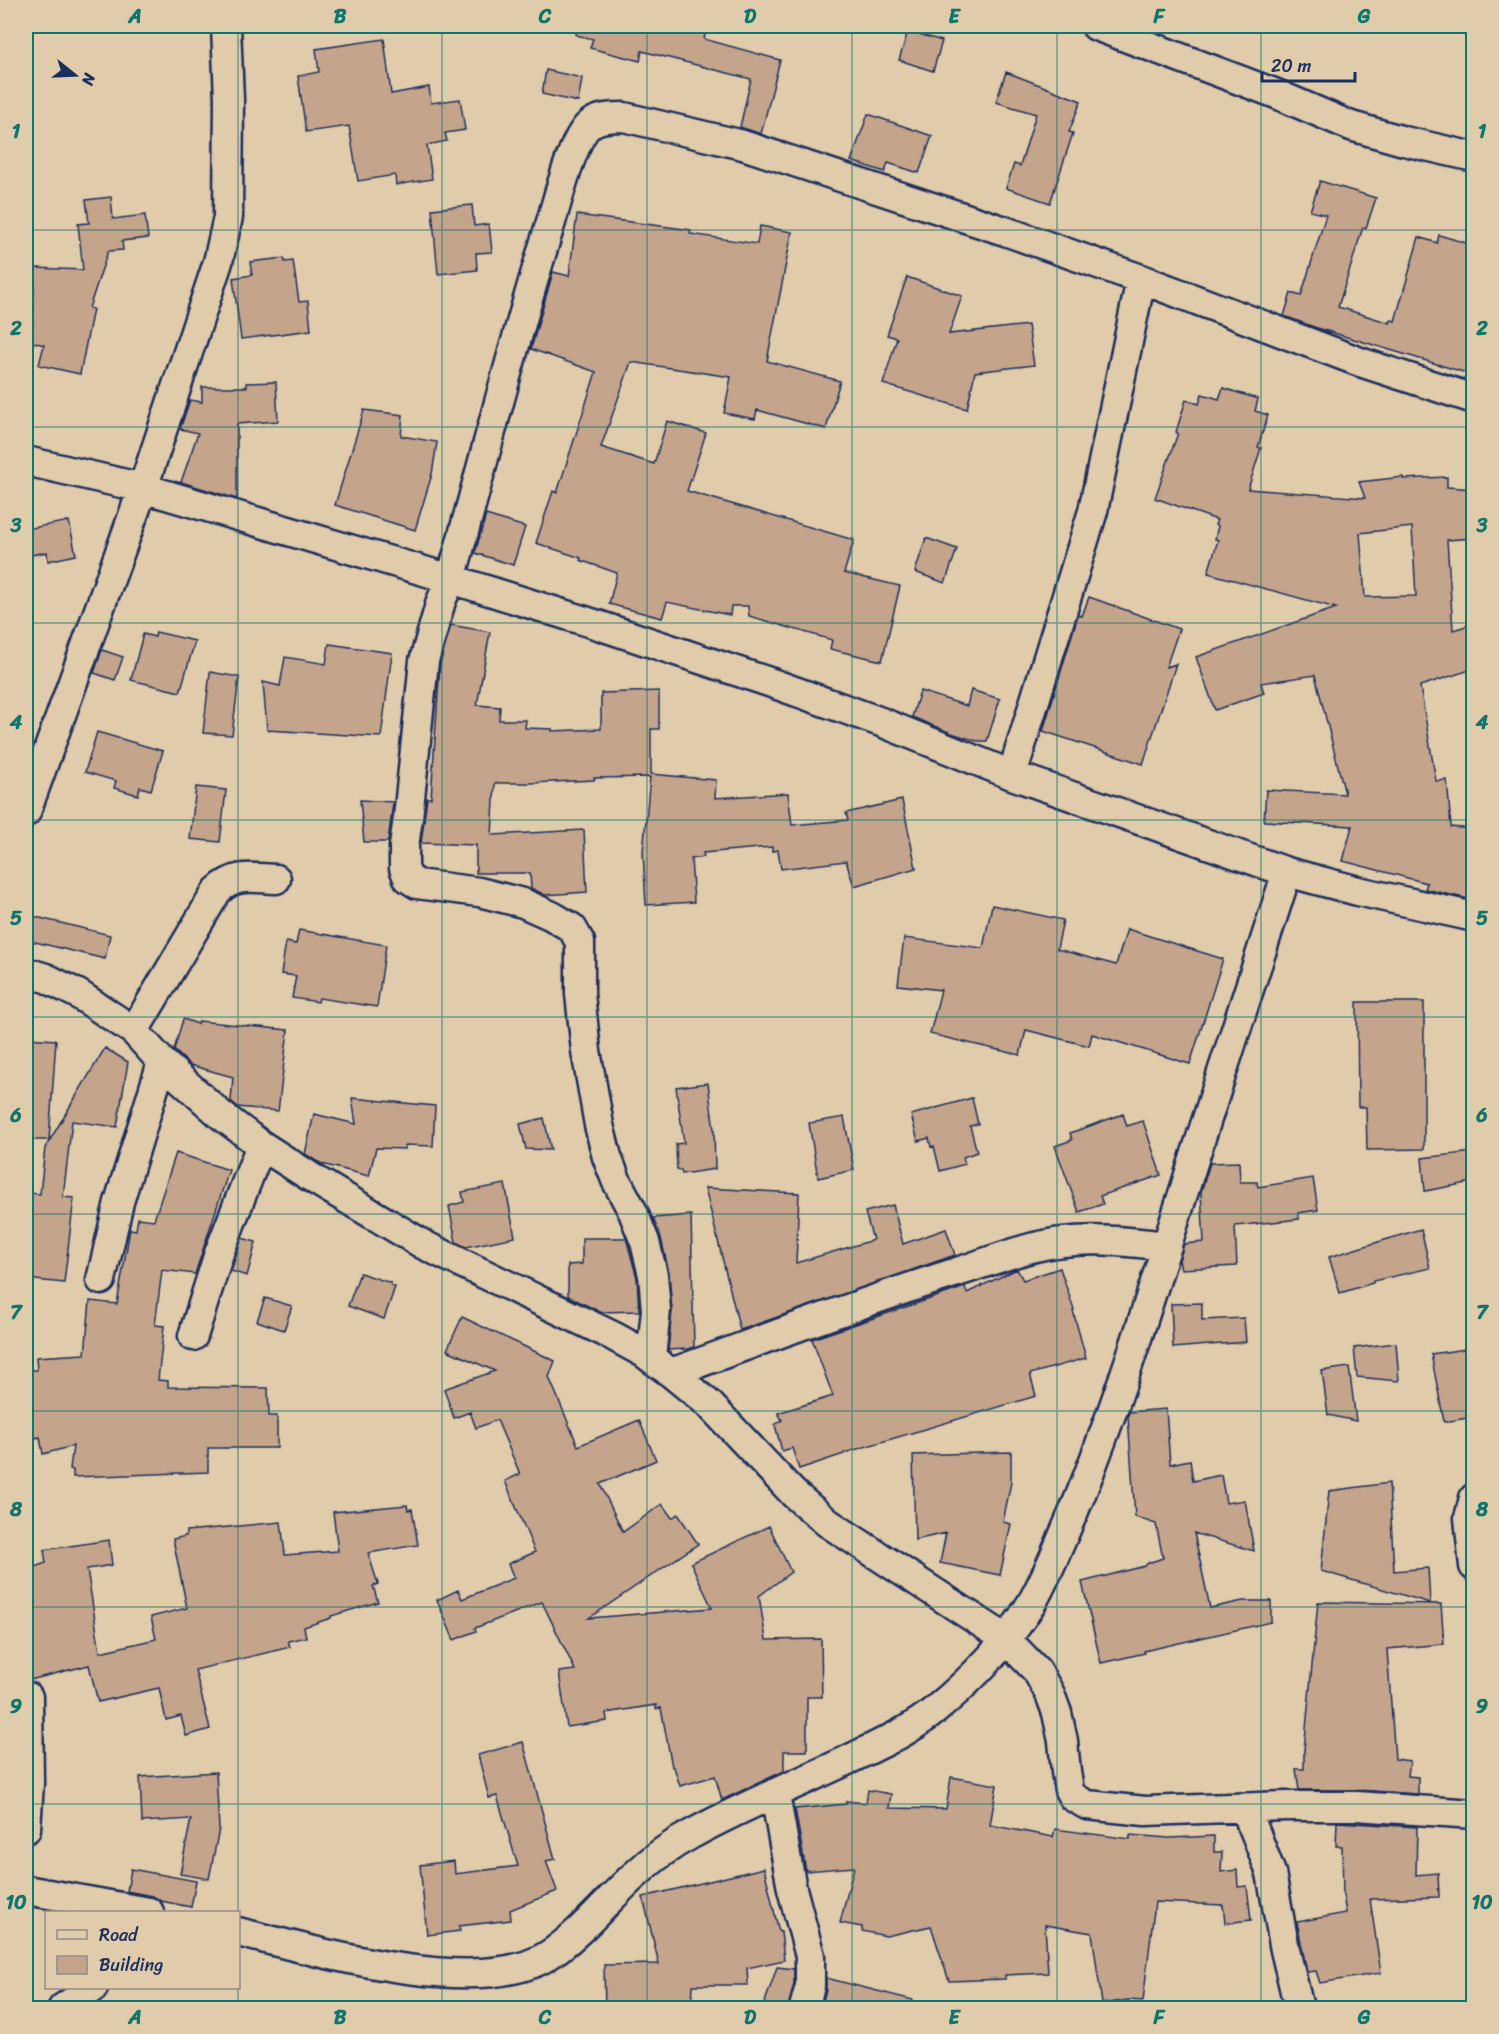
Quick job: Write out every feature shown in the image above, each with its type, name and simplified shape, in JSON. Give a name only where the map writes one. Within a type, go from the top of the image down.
[{"type":"street","points":[[26,812],[143,488],[218,262],[228,218],[229,100],[226,26]]},
{"type":"street","points":[[1096,26],[1264,89],[1351,126],[1473,157]]},
{"type":"street","points":[[661,1365],[653,1275],[645,1242],[607,1157],[595,1106],[580,994],[580,942],[572,928],[523,903],[479,892],[417,884],[408,878],[404,868],[404,846],[424,661],[441,602],[451,579],[534,276],[563,183],[579,139],[589,124],[604,117],[624,117],[743,145],[1005,231],[1141,279],[1360,362],[1473,399]]},
{"type":"street","points":[[1012,775],[1093,511],[1141,279]]},
{"type":"street","points":[[26,461],[143,488],[451,579],[772,683],[881,722],[1012,775],[1287,872],[1473,917]]},
{"type":"street","points":[[240,1932],[311,1950],[429,1972],[478,1974],[515,1970],[547,1956],[589,1921],[637,1872],[687,1836],[891,1739],[929,1715],[961,1687],[1006,1639],[1031,1604],[1102,1445],[1287,872]]},
{"type":"street","points":[[134,1031],[217,891],[225,884],[242,877],[276,879]]},
{"type":"street","points":[[26,972],[46,978],[78,994],[134,1031],[162,1062],[221,1115],[317,1181],[423,1245],[613,1336],[661,1365],[709,1404],[794,1494],[828,1523],[1006,1639],[1037,1671],[1050,1694],[1063,1741],[1069,1790],[1073,1797],[1087,1805],[1145,1810],[1356,1806],[1473,1814]]},
{"type":"street","points":[[101,1280],[122,1191],[162,1062]]},
{"type":"street","points":[[194,1336],[219,1253],[261,1144]]},
{"type":"street","points":[[661,1365],[743,1345],[833,1316],[888,1293],[1033,1247],[1101,1240],[1167,1246]]},
{"type":"street","points":[[1473,1498],[1469,1518],[1473,1566]]},
{"type":"street","points":[[26,1829],[29,1783],[28,1697]]},
{"type":"street","points":[[775,1794],[792,1889],[810,1956],[810,1986],[804,2008]]},
{"type":"street","points":[[1243,1808],[1271,1873],[1285,1950],[1299,2008]]},
{"type":"street","points":[[26,1890],[143,1911]]},
{"type":"street","points":[[63,2008],[92,1989]]},
{"type":"building","points":[[577,26],[707,26],[704,39],[780,60],[761,134],[740,127],[751,79],[642,51],[640,61],[590,48],[593,39],[576,35]]},
{"type":"building","points":[[908,31],[942,41],[933,71],[899,60]]},
{"type":"building","points":[[384,39],[391,94],[429,87],[431,103],[460,99],[465,130],[445,133],[447,141],[427,145],[432,179],[396,185],[395,175],[358,181],[349,126],[306,132],[298,76],[319,72],[316,49]]},
{"type":"building","points":[[546,70],[582,78],[578,102],[542,94]]},
{"type":"building","points":[[1006,72],[1081,101],[1069,132],[1073,133],[1050,203],[1006,188],[1014,164],[1020,166],[1036,114],[996,102]]},
{"type":"building","points":[[868,114],[932,136],[919,173],[888,163],[885,172],[851,161]]},
{"type":"building","points":[[1320,181],[1376,198],[1366,228],[1363,227],[1338,307],[1390,323],[1391,320],[1395,321],[1419,237],[1437,243],[1439,235],[1473,245],[1473,375],[1284,316],[1291,293],[1301,296],[1326,215],[1310,211]]},
{"type":"building","points":[[111,197],[113,219],[145,215],[148,238],[122,241],[123,250],[108,251],[89,308],[93,309],[80,374],[39,365],[44,345],[29,341],[33,323],[35,268],[83,270],[78,224],[89,223],[86,200]]},
{"type":"building","points":[[472,205],[474,226],[489,224],[492,252],[476,253],[477,270],[438,274],[432,209]]},
{"type":"building","points":[[577,215],[691,230],[690,234],[757,244],[760,226],[792,232],[767,361],[840,381],[826,429],[757,410],[755,419],[724,413],[731,377],[631,362],[601,447],[654,464],[667,421],[706,433],[687,491],[854,540],[844,573],[900,586],[882,661],[830,649],[832,640],[749,616],[748,606],[731,606],[730,615],[667,602],[662,618],[609,604],[617,573],[536,543],[553,491],[557,493],[596,372],[531,349],[553,272],[569,276]]},
{"type":"building","points":[[284,258],[285,262],[293,261],[299,302],[308,301],[311,330],[241,339],[233,278],[252,275],[250,262]]},
{"type":"building","points":[[907,277],[962,296],[949,334],[1028,325],[1034,365],[975,372],[967,409],[883,384],[897,338],[887,335]]},
{"type":"building","points":[[276,382],[278,421],[237,424],[237,499],[181,482],[198,433],[180,429],[190,400],[202,402],[202,387],[247,387],[246,383]]},
{"type":"building","points":[[1223,388],[1258,399],[1255,411],[1268,415],[1258,447],[1261,448],[1248,489],[1365,498],[1359,482],[1403,477],[1403,479],[1447,477],[1447,487],[1473,489],[1473,538],[1447,540],[1453,630],[1473,624],[1473,669],[1420,686],[1436,781],[1447,780],[1451,827],[1473,829],[1473,900],[1425,889],[1427,883],[1343,861],[1352,826],[1264,821],[1266,790],[1345,794],[1315,675],[1261,683],[1264,693],[1215,710],[1196,657],[1336,608],[1208,573],[1218,540],[1215,539],[1217,520],[1155,498],[1178,433],[1176,432],[1186,400],[1199,404],[1202,394],[1219,399]],"holes":[[[1412,527],[1416,596],[1365,597],[1360,533]]]},
{"type":"building","points":[[364,410],[403,415],[401,436],[437,442],[432,474],[415,530],[335,505]]},
{"type":"building","points":[[486,515],[525,527],[513,565],[475,553]]},
{"type":"building","points":[[69,521],[76,555],[48,561],[47,552],[26,556],[26,529]]},
{"type":"building","points":[[926,538],[957,549],[945,583],[915,572]]},
{"type":"building","points":[[1089,597],[1179,629],[1166,667],[1176,664],[1143,764],[1043,731],[1078,615],[1082,616]]},
{"type":"building","points":[[451,625],[490,632],[477,705],[500,707],[499,720],[526,720],[525,728],[552,729],[552,731],[601,729],[601,693],[659,691],[659,729],[651,729],[651,774],[716,780],[715,798],[788,793],[792,825],[848,820],[846,813],[902,800],[916,868],[854,886],[846,861],[781,869],[778,850],[772,851],[772,847],[703,853],[704,857],[691,859],[694,902],[646,905],[643,852],[650,777],[495,783],[492,835],[584,830],[587,892],[545,895],[531,888],[530,873],[476,873],[476,845],[421,843],[427,798],[431,798],[440,664]]},
{"type":"building","points":[[156,632],[195,641],[180,692],[131,680],[143,634],[155,637]]},
{"type":"building","points":[[329,644],[392,653],[381,737],[267,730],[263,682],[280,686],[285,657],[326,664]]},
{"type":"building","points":[[102,650],[123,657],[115,680],[94,673]]},
{"type":"building","points":[[210,672],[239,677],[232,735],[203,733]]},
{"type":"building","points":[[971,690],[1000,699],[987,741],[977,741],[951,733],[912,717],[920,691],[967,706]]},
{"type":"building","points":[[97,732],[163,751],[151,790],[140,787],[138,795],[114,788],[116,781],[85,772]]},
{"type":"building","points":[[196,787],[226,790],[220,842],[190,839]]},
{"type":"building","points":[[360,800],[393,802],[388,842],[364,842]]},
{"type":"building","points":[[992,905],[1063,920],[1057,949],[1116,965],[1127,929],[1223,959],[1190,1064],[1092,1034],[1089,1046],[1026,1030],[1020,1055],[930,1034],[941,990],[898,985],[904,938],[983,948]]},
{"type":"building","points":[[32,916],[110,935],[105,959],[27,940]]},
{"type":"building","points":[[299,930],[386,945],[377,1007],[319,998],[318,1002],[292,998],[296,976],[281,974],[286,942],[296,944]]},
{"type":"building","points":[[1357,1002],[1424,1002],[1424,1149],[1367,1150],[1366,1107],[1358,1107]]},
{"type":"building","points":[[183,1019],[198,1024],[199,1021],[288,1030],[278,1111],[238,1107],[231,1101],[233,1077],[190,1065],[174,1050]]},
{"type":"building","points":[[26,1038],[56,1040],[49,1140],[26,1140]]},
{"type":"building","points":[[105,1048],[128,1062],[117,1127],[72,1121],[63,1197],[74,1198],[64,1283],[26,1279],[26,1193],[40,1194],[45,1148]]},
{"type":"building","points":[[708,1083],[714,1130],[715,1169],[682,1174],[681,1170],[677,1170],[676,1144],[684,1143],[676,1087]]},
{"type":"building","points":[[352,1098],[435,1106],[433,1146],[405,1145],[405,1149],[376,1148],[369,1176],[322,1164],[305,1154],[314,1114],[356,1124]]},
{"type":"building","points":[[972,1098],[978,1124],[970,1126],[977,1152],[963,1157],[965,1164],[940,1171],[934,1146],[931,1147],[929,1138],[918,1141],[911,1115]]},
{"type":"building","points":[[1123,1114],[1127,1126],[1143,1121],[1161,1175],[1100,1196],[1103,1204],[1079,1212],[1055,1146],[1072,1140],[1070,1133]]},
{"type":"building","points":[[844,1117],[854,1170],[818,1178],[809,1123]]},
{"type":"building","points":[[544,1118],[551,1150],[526,1149],[520,1124]]},
{"type":"building","points":[[1473,1152],[1473,1182],[1425,1191],[1422,1158]]},
{"type":"building","points":[[176,1153],[229,1170],[195,1274],[162,1270],[155,1325],[164,1326],[158,1380],[168,1381],[168,1387],[268,1388],[269,1416],[277,1416],[277,1448],[208,1448],[208,1472],[73,1477],[73,1470],[70,1469],[73,1446],[43,1454],[40,1437],[26,1440],[26,1370],[37,1370],[36,1357],[85,1354],[90,1301],[117,1304],[130,1229],[136,1230],[138,1218],[154,1220]]},
{"type":"building","points":[[1239,1162],[1240,1182],[1257,1182],[1258,1187],[1313,1178],[1318,1210],[1298,1213],[1299,1219],[1235,1226],[1237,1266],[1181,1269],[1179,1260],[1184,1244],[1204,1242],[1201,1192],[1210,1163]]},
{"type":"building","points":[[505,1184],[515,1237],[466,1247],[456,1242],[449,1206],[464,1202],[462,1192]]},
{"type":"building","points":[[705,1188],[799,1193],[796,1263],[873,1240],[865,1212],[893,1205],[903,1244],[946,1229],[955,1255],[740,1330]]},
{"type":"building","points":[[691,1215],[694,1347],[668,1350],[672,1311],[669,1273],[661,1238],[653,1218]]},
{"type":"building","points":[[1421,1229],[1430,1268],[1373,1281],[1373,1283],[1340,1293],[1329,1257]]},
{"type":"building","points":[[242,1238],[256,1242],[247,1276],[231,1271]]},
{"type":"building","points":[[582,1238],[626,1238],[637,1278],[639,1311],[600,1312],[568,1296],[568,1265],[582,1264]]},
{"type":"building","points":[[1060,1268],[1086,1358],[1030,1374],[1036,1396],[844,1453],[799,1469],[792,1448],[782,1451],[775,1425],[782,1420],[778,1413],[833,1396],[812,1339],[965,1287],[967,1293],[1017,1269],[1023,1280]]},
{"type":"building","points":[[360,1273],[391,1283],[391,1286],[395,1287],[384,1319],[348,1306]]},
{"type":"building","points":[[265,1298],[292,1306],[284,1330],[257,1321]]},
{"type":"building","points":[[1202,1303],[1202,1320],[1244,1318],[1246,1342],[1173,1348],[1171,1304]]},
{"type":"building","points":[[462,1317],[555,1361],[549,1377],[578,1446],[639,1420],[656,1460],[600,1484],[623,1532],[662,1504],[672,1518],[678,1514],[698,1544],[589,1618],[712,1608],[691,1563],[769,1526],[791,1572],[759,1596],[766,1640],[821,1639],[822,1697],[807,1697],[807,1751],[784,1751],[784,1771],[722,1800],[715,1776],[680,1786],[674,1767],[672,1767],[661,1708],[656,1709],[656,1705],[606,1713],[607,1721],[567,1727],[559,1672],[575,1670],[542,1602],[475,1628],[476,1631],[454,1640],[437,1600],[458,1590],[462,1599],[514,1578],[508,1564],[535,1552],[505,1481],[520,1474],[497,1420],[476,1428],[470,1412],[454,1418],[444,1389],[495,1371],[447,1350]]},
{"type":"building","points":[[1396,1343],[1399,1381],[1357,1377],[1354,1348]]},
{"type":"building","points":[[1473,1348],[1473,1417],[1444,1422],[1431,1354]]},
{"type":"building","points":[[1349,1367],[1356,1421],[1328,1415],[1322,1371]]},
{"type":"building","points":[[1166,1409],[1170,1464],[1190,1460],[1193,1481],[1221,1475],[1226,1503],[1245,1500],[1254,1551],[1194,1533],[1210,1608],[1243,1601],[1271,1601],[1271,1622],[1101,1663],[1082,1582],[1145,1566],[1163,1558],[1156,1524],[1135,1517],[1128,1416],[1129,1412]]},
{"type":"building","points":[[1011,1452],[1011,1482],[1003,1522],[1011,1524],[1000,1575],[940,1563],[946,1533],[915,1540],[913,1455]]},
{"type":"building","points":[[1389,1483],[1394,1571],[1428,1568],[1430,1603],[1321,1571],[1329,1491]]},
{"type":"building","points":[[407,1505],[408,1510],[412,1509],[418,1545],[368,1553],[378,1584],[373,1586],[378,1602],[304,1627],[306,1637],[288,1641],[290,1647],[195,1670],[210,1729],[186,1736],[181,1716],[166,1720],[159,1688],[98,1702],[89,1665],[26,1681],[26,1570],[46,1563],[44,1550],[109,1540],[112,1565],[87,1569],[100,1652],[156,1639],[151,1617],[187,1608],[173,1539],[186,1536],[186,1531],[281,1522],[285,1555],[338,1551],[333,1512]]},
{"type":"building","points":[[1318,1602],[1441,1604],[1444,1644],[1387,1649],[1395,1759],[1410,1761],[1408,1776],[1418,1777],[1418,1794],[1357,1790],[1299,1790],[1296,1769],[1304,1769]]},
{"type":"building","points":[[523,1742],[555,1859],[546,1861],[557,1891],[510,1910],[511,1920],[459,1926],[460,1931],[427,1935],[420,1865],[454,1861],[455,1874],[518,1866],[497,1796],[489,1798],[478,1755]]},
{"type":"building","points":[[216,1772],[219,1829],[209,1879],[180,1874],[191,1819],[142,1822],[140,1777]]},
{"type":"building","points":[[951,1777],[997,1785],[990,1825],[1053,1837],[1055,1829],[1130,1839],[1130,1835],[1169,1838],[1214,1836],[1214,1852],[1222,1852],[1221,1872],[1237,1870],[1238,1887],[1247,1886],[1251,1920],[1225,1923],[1223,1905],[1155,1902],[1143,2001],[1128,2000],[1102,2004],[1092,1933],[1045,1925],[1048,1973],[1005,1975],[1005,1979],[949,1981],[931,1926],[886,1936],[862,1931],[862,1927],[840,1923],[854,1867],[806,1871],[795,1809],[846,1804],[846,1801],[866,1803],[868,1790],[891,1794],[889,1808],[946,1809]]},
{"type":"building","points":[[1337,1822],[1417,1827],[1416,1875],[1438,1873],[1439,1897],[1370,1899],[1381,1973],[1320,1983],[1316,1971],[1307,1972],[1297,1922],[1346,1913],[1343,1895],[1342,1846],[1336,1846]]},
{"type":"building","points":[[764,1868],[779,1932],[781,1932],[784,1960],[747,1968],[748,1985],[693,1985],[692,2003],[641,2002],[641,2008],[605,2008],[604,1965],[659,1964],[643,1897]]},
{"type":"building","points":[[131,1869],[196,1881],[191,1907],[127,1891]]},
{"type":"building","points":[[777,1967],[794,1969],[794,1984],[788,2008],[763,2008]]},
{"type":"building","points":[[826,1978],[913,2000],[912,2008],[821,2008],[826,1990]]}]
